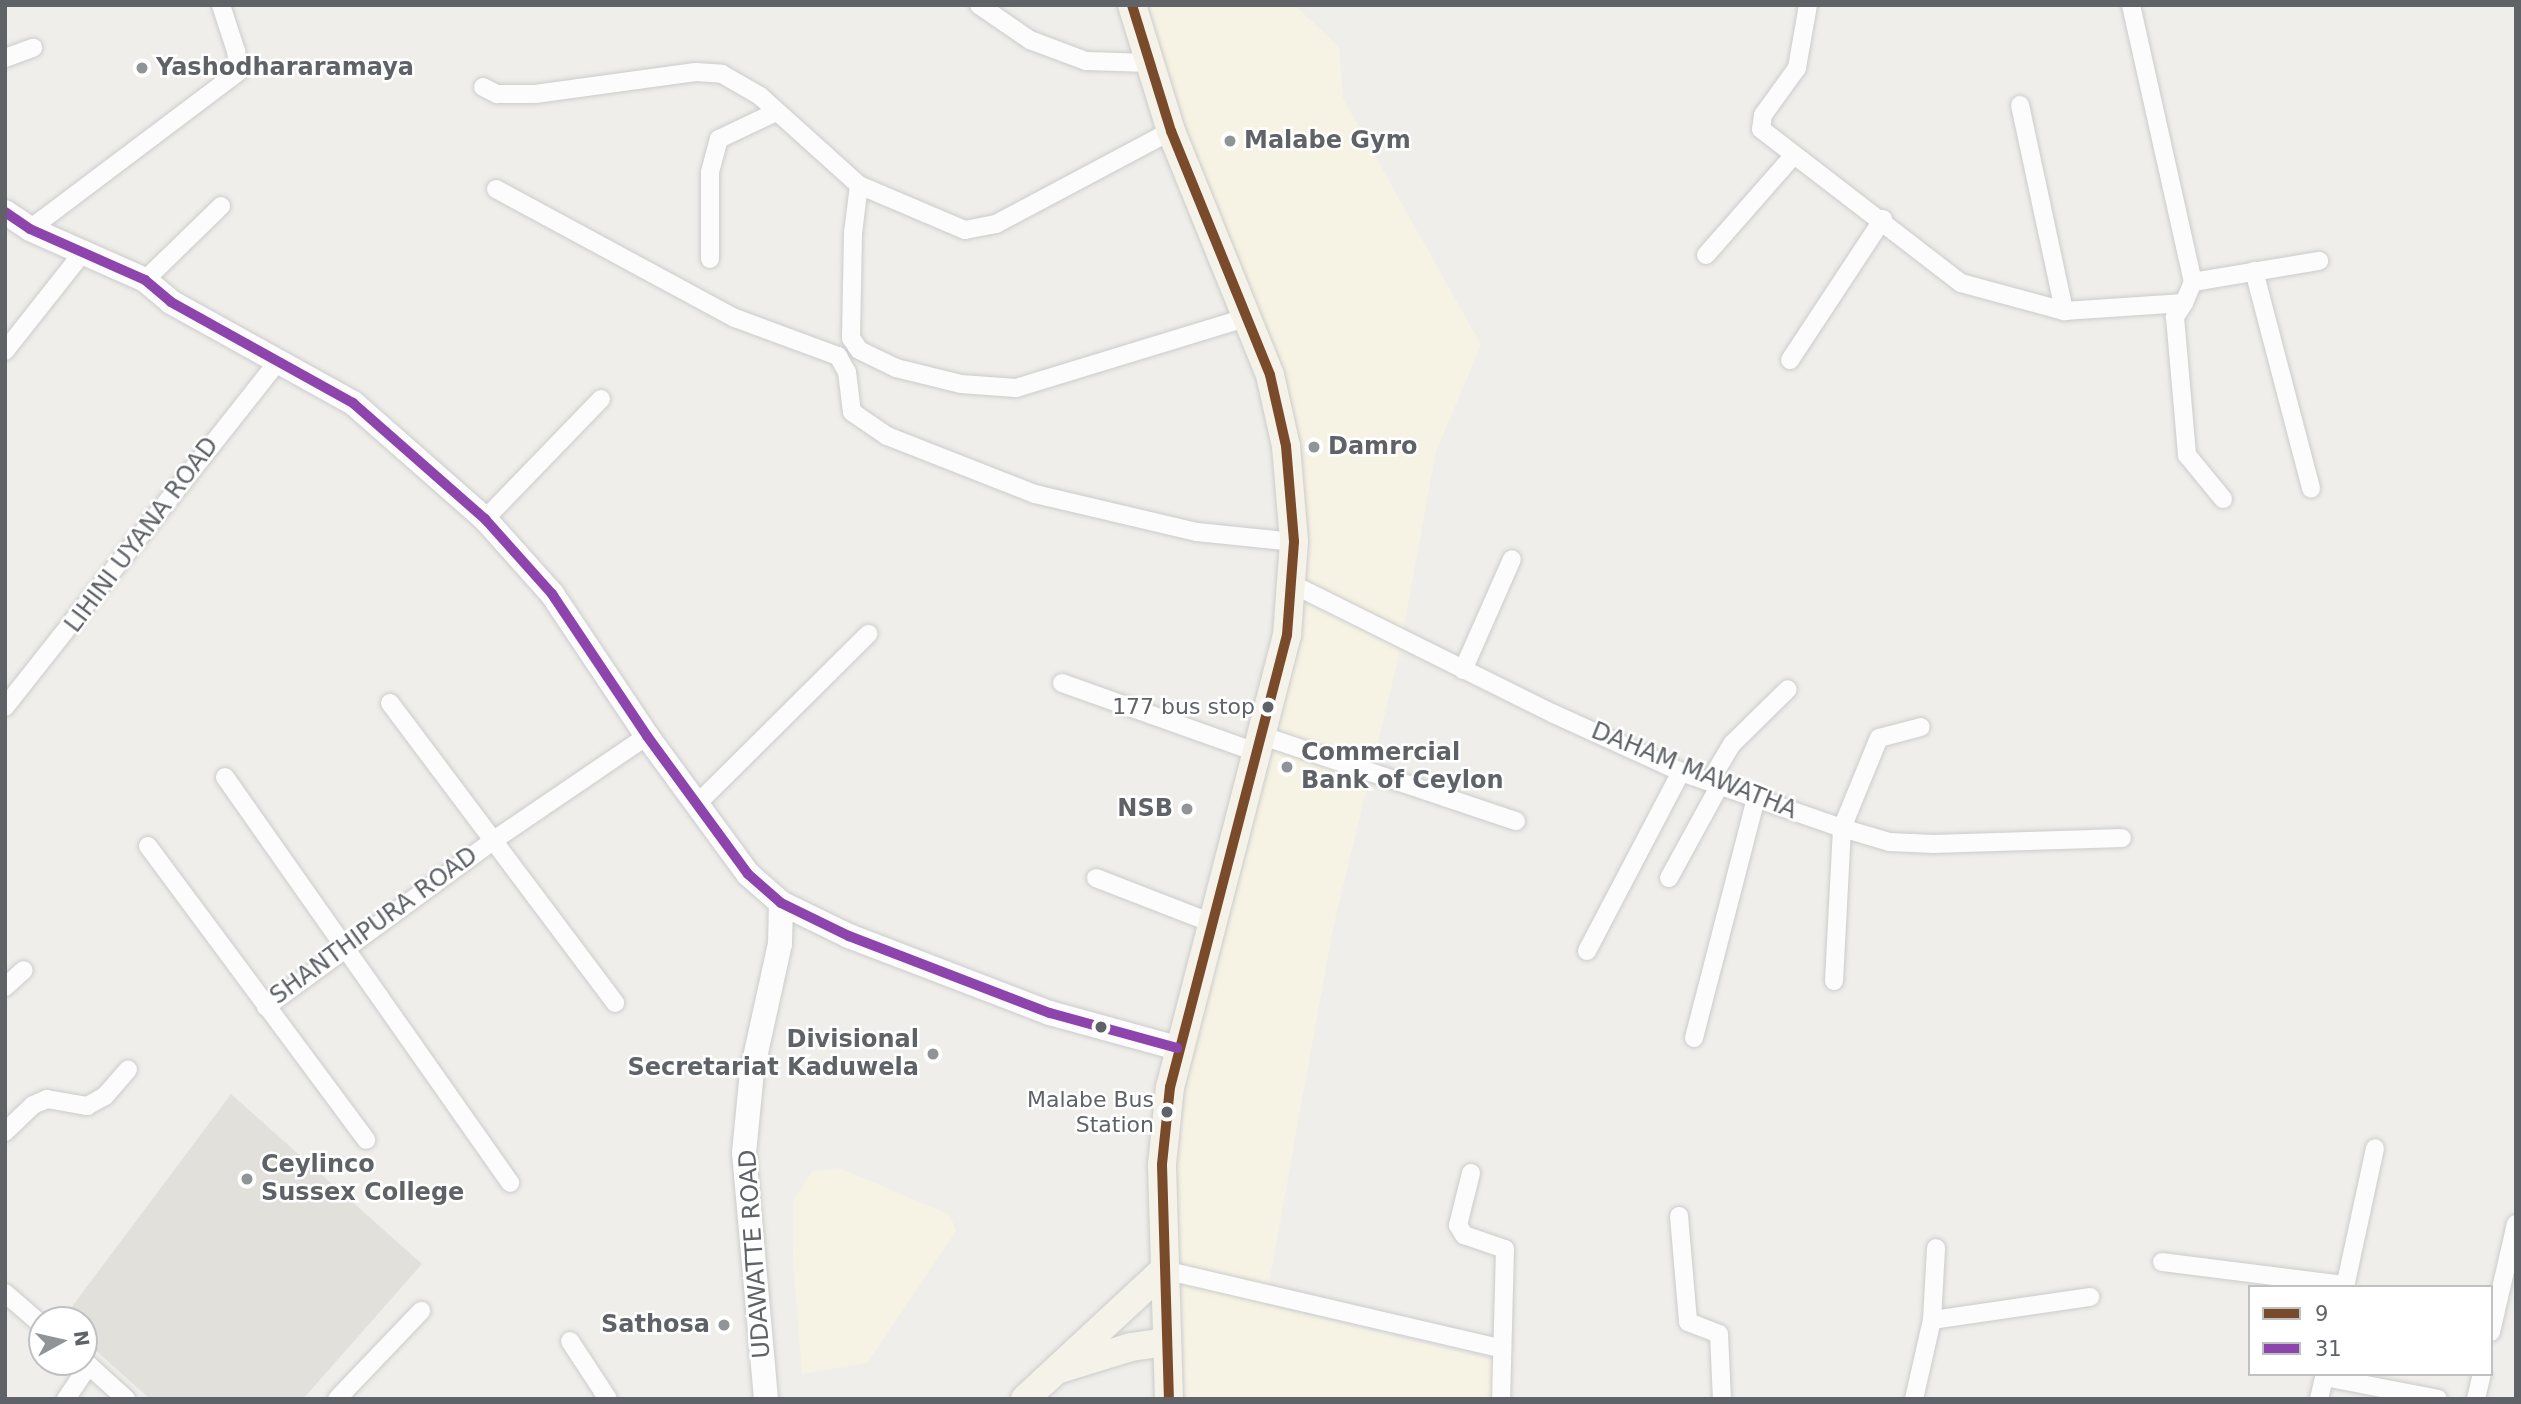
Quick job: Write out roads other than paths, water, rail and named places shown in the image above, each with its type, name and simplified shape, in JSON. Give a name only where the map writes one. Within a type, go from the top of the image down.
[{"type":"main road","points":[[1132,5],[1171,131],[1270,375],[1286,446],[1294,542],[1294,585],[1287,635],[1261,745],[1177,1048],[1162,1165],[1169,1399]]},
{"type":"main road","points":[[1025,1399],[1164,1270]]},
{"type":"main road","points":[[1054,1371],[1131,1347],[1166,1342]]},
{"type":"street","points":[[30,229],[238,72],[236,51],[221,5]]},
{"type":"street","points":[[979,5],[1030,40],[1086,61],[1149,63]]},
{"type":"street","points":[[1808,5],[1797,68],[1763,115],[1761,129],[1883,219],[1961,283],[2064,311],[2184,303]]},
{"type":"street","points":[[2131,5],[2193,282],[2175,317],[2187,455],[2223,499]]},
{"type":"street","points":[[5,58],[33,48]]},
{"type":"street","points":[[484,87],[497,94],[535,94],[696,72],[722,74],[760,96],[859,186],[965,230],[979,229],[1171,131]]},
{"type":"street","points":[[2020,105],[2064,311]]},
{"type":"street","points":[[710,259],[710,173],[719,139],[776,112]]},
{"type":"street","points":[[1706,255],[1794,155]]},
{"type":"street","points":[[859,186],[853,233],[851,338],[859,351],[896,368],[961,384],[1016,388],[1248,317]]},
{"type":"street","points":[[496,189],[736,318],[838,356],[847,372],[852,412],[887,436],[1035,494],[1198,532],[1294,542]]},
{"type":"street","points":[[145,280],[221,206]]},
{"type":"street","points":[[5,212],[30,229],[145,280],[171,302],[353,403],[485,519],[552,594],[647,736],[748,874],[781,903],[849,936],[1050,1013],[1177,1048]]},
{"type":"street","points":[[1790,360],[1883,219]]},
{"type":"street","points":[[5,351],[84,251]]},
{"type":"street","points":[[2193,282],[2319,261]]},
{"type":"street","points":[[2254,271],[2311,489]]},
{"type":"street","name":"LIHINI UYANA ROAD","points":[[5,707],[277,363]]},
{"type":"street","points":[[485,519],[601,398]]},
{"type":"street","points":[[1463,670],[1512,559]]},
{"type":"street","name":"DAHAM MAWATHA","points":[[1294,585],[1463,670],[1681,772],[1842,828],[1889,842],[1934,844],[2122,838]]},
{"type":"street","points":[[696,804],[868,634]]},
{"type":"street","points":[[1062,683],[1516,821]]},
{"type":"street","points":[[1669,878],[1732,744],[1788,689]]},
{"type":"street","points":[[390,703],[615,1003]]},
{"type":"street","points":[[1834,981],[1842,828],[1879,738],[1921,727]]},
{"type":"street","name":"SHANTHIPURA ROAD","points":[[148,846],[266,1007],[494,840],[647,736]]},
{"type":"street","points":[[1587,951],[1681,772]]},
{"type":"street","points":[[225,776],[348,947],[510,1183]]},
{"type":"street","points":[[1694,1038],[1756,799]]},
{"type":"street","points":[[1096,878],[1212,923]]},
{"type":"street","name":"UDAWATTE ROAD","points":[[766,1399],[744,1153],[752,1071],[780,944],[781,903]]},
{"type":"street","points":[[5,987],[24,970]]},
{"type":"street","points":[[266,1007],[366,1140]]},
{"type":"street","points":[[5,1132],[33,1105],[47,1099],[87,1106],[105,1096],[128,1070]]},
{"type":"street","points":[[2345,1285],[2375,1148]]},
{"type":"street","points":[[1471,1173],[1458,1225],[1464,1235],[1506,1248],[1500,1348],[1501,1399]]},
{"type":"street","points":[[1679,1216],[1688,1322],[1719,1334],[1722,1399]]},
{"type":"street","points":[[2493,1323],[2516,1224]]},
{"type":"street","points":[[1914,1399],[1932,1320],[1936,1248]]},
{"type":"street","points":[[2162,1262],[2337,1285]]},
{"type":"street","points":[[1164,1270],[1500,1348]]},
{"type":"street","points":[[5,1293],[28,1313]]},
{"type":"street","points":[[1932,1320],[2090,1297]]},
{"type":"street","points":[[337,1399],[421,1311]]},
{"type":"street","points":[[570,1342],[608,1399]]},
{"type":"street","points":[[98,1374],[126,1399]]},
{"type":"street","points":[[66,1399],[79,1376]]},
{"type":"street","points":[[2319,1399],[2325,1376],[2438,1399]]},
{"type":"street","points":[[2476,1399],[2482,1376]]},
{"type":"place","name":"Yashodhararamaya","points":[[142,68]]},
{"type":"place","name":"Malabe Gym","points":[[1230,141]]},
{"type":"place","name":"Damro","points":[[1314,447]]},
{"type":"place","name":"177 bus stop","points":[[1268,707]]},
{"type":"place","name":"Commercial Bank of Ceylon","points":[[1287,767]]},
{"type":"place","name":"NSB","points":[[1187,809]]},
{"type":"place","name":"Divisional Secretariat Kaduwela","points":[[933,1054]]},
{"type":"place","name":"Malabe Bus Station","points":[[1167,1112]]},
{"type":"place","name":"Ceylinco Sussex College","points":[[247,1179]]},
{"type":"place","name":"Sathosa","points":[[724,1325]]}]
